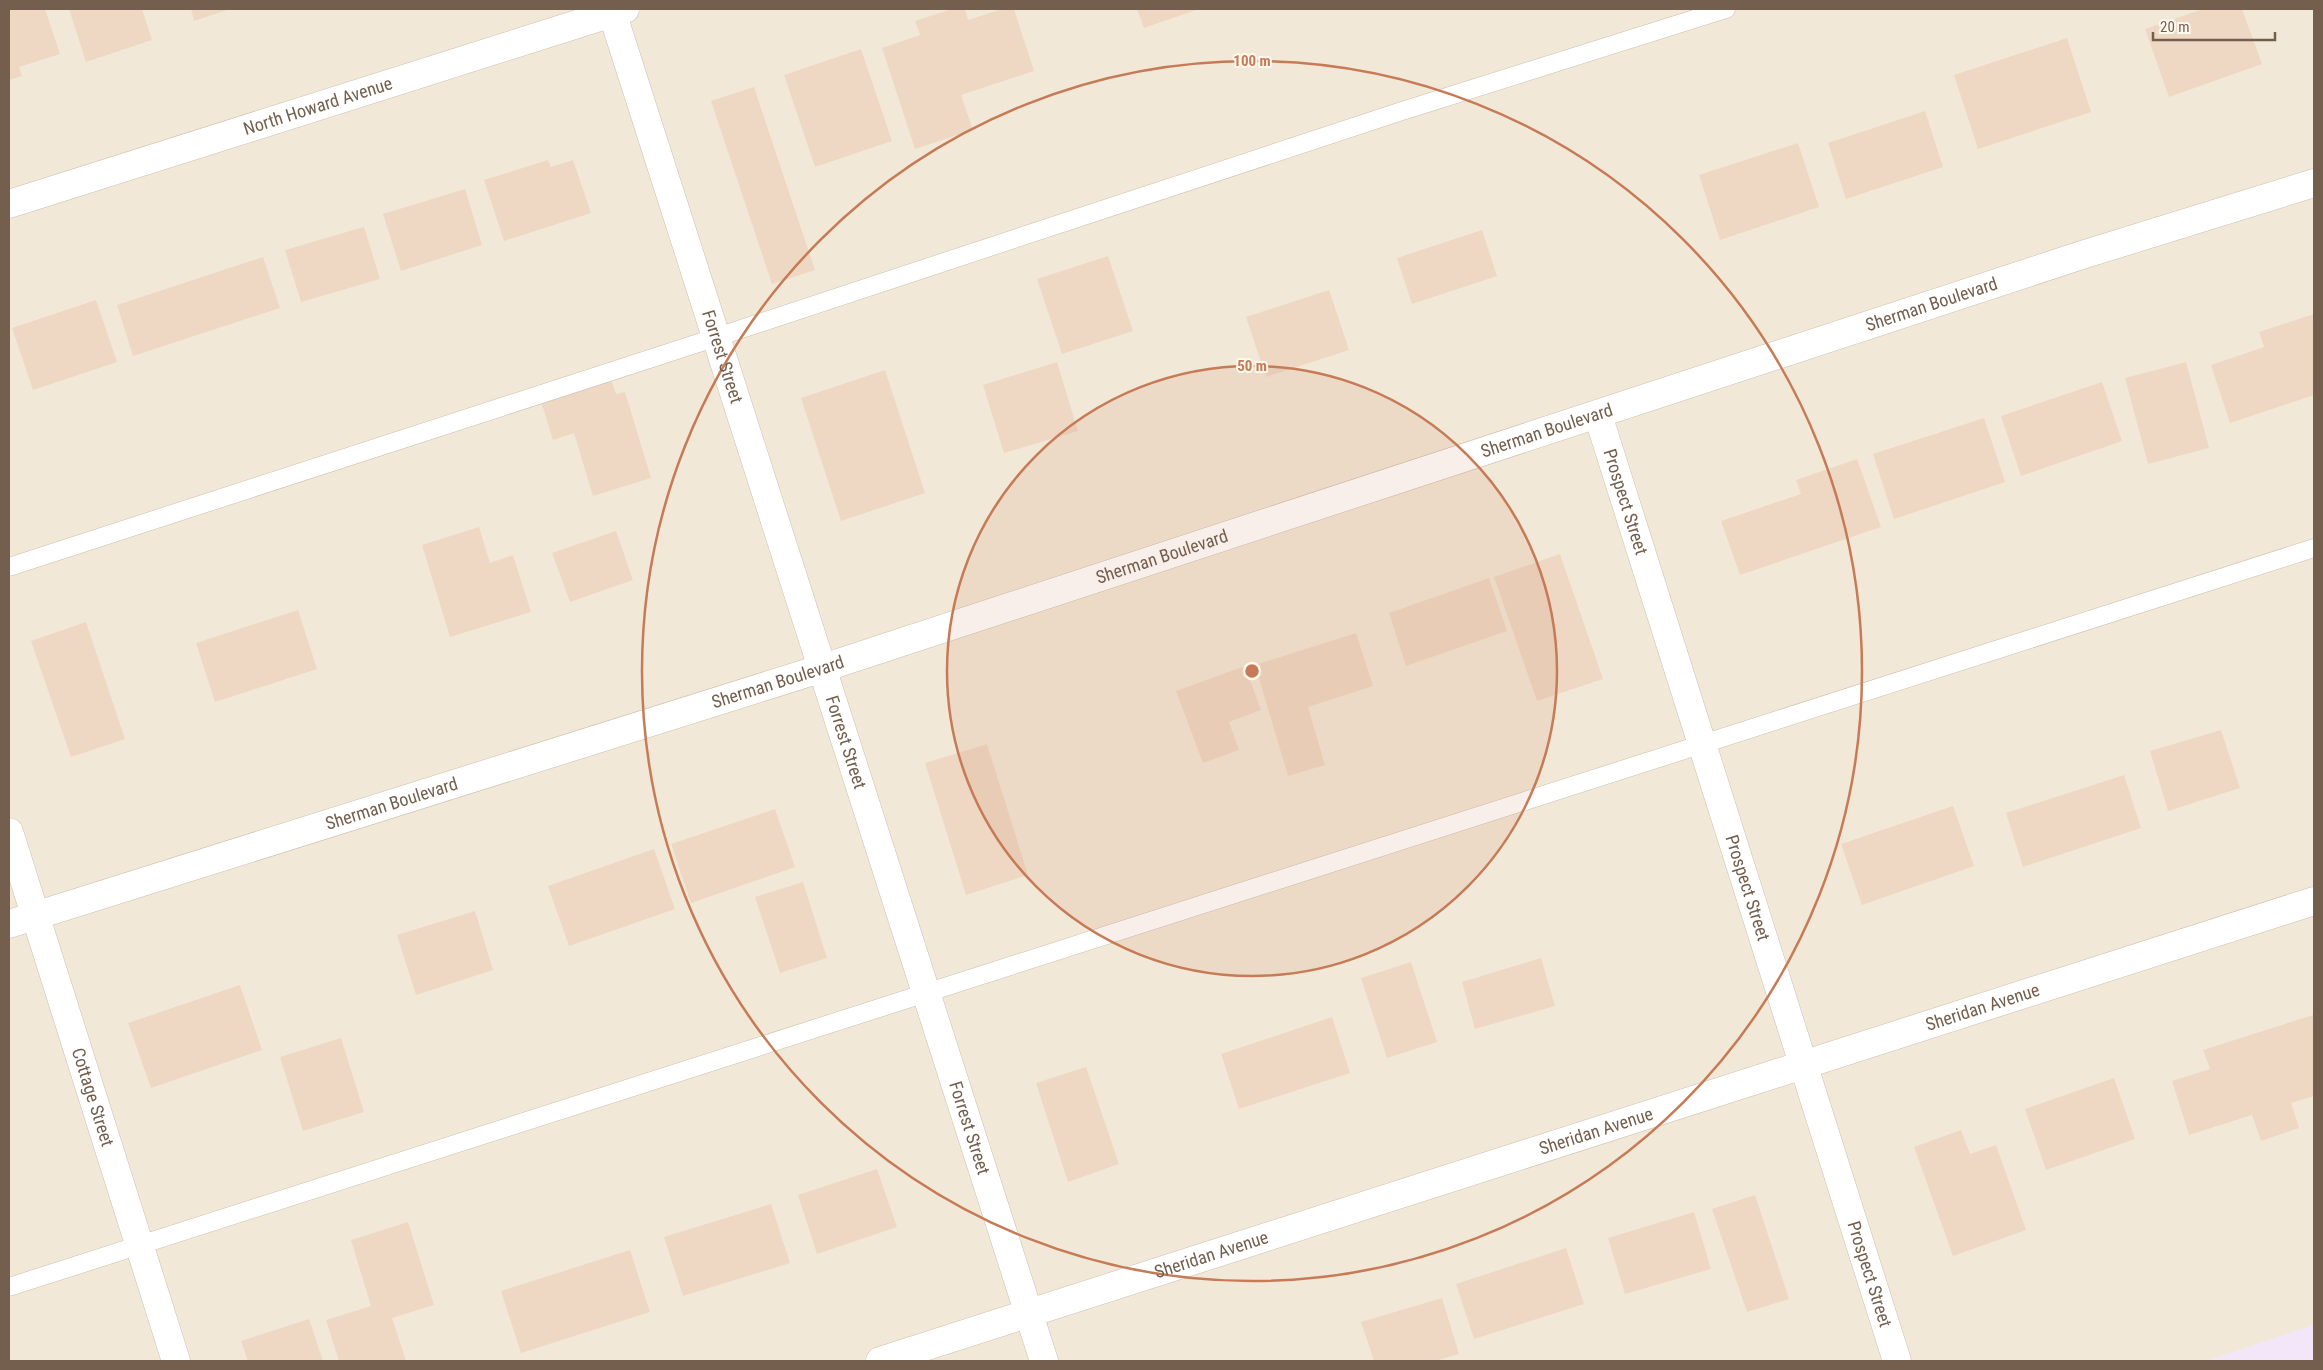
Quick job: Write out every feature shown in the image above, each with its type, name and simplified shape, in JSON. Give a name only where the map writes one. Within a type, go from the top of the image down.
[{"type":"street","name":"Forrest Street","points":[[616,10],[717,337],[1044,1361]]},
{"type":"street","name":"North Howard Avenue","points":[[9,204],[616,10]]},
{"type":"street","name":"Sherman Boulevard","points":[[9,924],[823,668],[2076,257],[2314,183]]},
{"type":"street","name":"Prospect Street","points":[[1598,415],[1897,1361]]},
{"type":"street","name":"Cottage Street","points":[[9,832],[176,1361]]},
{"type":"street","name":"Sheridan Avenue","points":[[880,1361],[2314,901]]},
{"type":"lane","points":[[9,567],[717,337],[1402,111],[1726,9]]},
{"type":"lane","points":[[9,1287],[2314,548]]},
{"type":"shaded area","points":[[9,9],[2314,9],[2314,1361],[9,1361]]},
{"type":"shaded area","points":[[2314,1325],[2314,1361],[2206,1361]]},
{"type":"building","points":[[9,9],[45,9],[60,54],[19,67],[22,76],[9,80]]},
{"type":"building","points":[[69,9],[142,9],[152,40],[86,62]]},
{"type":"building","points":[[191,9],[230,9],[194,21]]},
{"type":"building","points":[[952,9],[965,9],[968,20],[1002,9],[1014,9],[1034,71],[961,95],[973,130],[915,149],[882,48],[920,35],[915,21]]},
{"type":"building","points":[[1137,9],[1199,9],[1144,28]]},
{"type":"building","points":[[2203,9],[2242,9],[2262,64],[2169,97],[2145,29]]},
{"type":"building","points":[[2067,38],[2091,112],[1978,149],[1954,75]]},
{"type":"building","points":[[861,49],[892,141],[815,167],[784,75]]},
{"type":"building","points":[[754,87],[815,270],[772,284],[711,101]]},
{"type":"building","points":[[1925,111],[1943,167],[1846,199],[1828,143]]},
{"type":"building","points":[[1798,143],[1819,207],[1720,240],[1699,175]]},
{"type":"building","points":[[548,160],[551,167],[573,160],[591,213],[504,241],[484,180]]},
{"type":"building","points":[[465,189],[482,245],[401,271],[383,214]]},
{"type":"building","points":[[364,227],[380,279],[301,302],[285,250]]},
{"type":"building","points":[[1482,230],[1497,276],[1412,304],[1397,258]]},
{"type":"building","points":[[1108,256],[1133,331],[1062,354],[1037,279]]},
{"type":"building","points":[[263,257],[280,308],[133,356],[117,305]]},
{"type":"building","points":[[1329,290],[1349,350],[1266,377],[1246,317]]},
{"type":"building","points":[[96,300],[117,362],[33,390],[12,328]]},
{"type":"building","points":[[2314,314],[2314,395],[2230,423],[2211,365],[2264,347],[2259,332]]},
{"type":"building","points":[[1057,362],[1078,431],[1004,453],[983,385]]},
{"type":"building","points":[[2186,362],[2209,448],[2148,464],[2125,378]]},
{"type":"building","points":[[885,370],[925,493],[841,521],[801,398]]},
{"type":"building","points":[[610,376],[616,394],[625,392],[651,478],[593,496],[574,433],[553,440],[540,398]]},
{"type":"building","points":[[2102,382],[2122,441],[2021,476],[2001,416]]},
{"type":"building","points":[[1984,418],[2005,482],[1894,519],[1873,454]]},
{"type":"building","points":[[1857,459],[1881,527],[1740,575],[1721,521],[1801,494],[1796,480]]},
{"type":"building","points":[[479,527],[490,563],[513,555],[531,612],[450,637],[422,545]]},
{"type":"building","points":[[616,531],[633,580],[570,602],[552,553]]},
{"type":"building","points":[[1560,554],[1603,679],[1537,701],[1494,577]]},
{"type":"building","points":[[1489,578],[1507,631],[1406,666],[1389,613]]},
{"type":"building","points":[[298,610],[317,669],[215,702],[196,643]]},
{"type":"building","points":[[86,622],[125,739],[71,757],[31,641]]},
{"type":"building","points":[[1356,633],[1373,686],[1308,707],[1325,765],[1288,776],[1255,665]]},
{"type":"building","points":[[1245,666],[1261,710],[1229,722],[1239,750],[1203,763],[1176,691]]},
{"type":"building","points":[[2221,730],[2240,788],[2168,811],[2150,751]]},
{"type":"building","points":[[987,744],[1028,875],[966,895],[925,763]]},
{"type":"building","points":[[2124,775],[2141,828],[2023,867],[2006,813]]},
{"type":"building","points":[[1953,806],[1974,866],[1862,905],[1841,844]]},
{"type":"building","points":[[775,809],[795,867],[691,903],[671,844]]},
{"type":"building","points":[[654,849],[675,909],[569,946],[548,886]]},
{"type":"building","points":[[803,882],[827,958],[780,973],[755,897]]},
{"type":"building","points":[[475,911],[493,970],[416,995],[397,935]]},
{"type":"building","points":[[1541,958],[1555,1006],[1475,1029],[1462,982]]},
{"type":"building","points":[[1411,962],[1437,1042],[1387,1058],[1361,978]]},
{"type":"building","points":[[240,985],[262,1050],[151,1088],[128,1023]]},
{"type":"building","points":[[2313,1015],[2314,1096],[2291,1103],[2299,1128],[2261,1141],[2252,1115],[2189,1135],[2172,1081],[2210,1069],[2203,1050]]},
{"type":"building","points":[[1332,1017],[1350,1073],[1239,1109],[1221,1054]]},
{"type":"building","points":[[341,1038],[364,1112],[303,1131],[280,1057]]},
{"type":"building","points":[[1086,1067],[1119,1164],[1068,1182],[1036,1083]]},
{"type":"building","points":[[2114,1078],[2135,1139],[2046,1170],[2025,1109]]},
{"type":"building","points":[[1961,1130],[1970,1154],[1996,1145],[2026,1230],[1953,1256],[1914,1147]]},
{"type":"building","points":[[877,1169],[897,1227],[817,1254],[798,1195]]},
{"type":"building","points":[[1755,1195],[1789,1299],[1747,1312],[1712,1209]]},
{"type":"building","points":[[771,1204],[790,1263],[683,1296],[664,1237]]},
{"type":"building","points":[[1694,1212],[1711,1269],[1625,1294],[1608,1238]]},
{"type":"building","points":[[408,1222],[434,1305],[392,1318],[406,1361],[339,1361],[326,1320],[371,1306],[351,1240]]},
{"type":"building","points":[[1566,1248],[1584,1304],[1474,1339],[1456,1284]]},
{"type":"building","points":[[630,1250],[650,1312],[521,1353],[501,1291]]},
{"type":"building","points":[[1442,1298],[1459,1354],[1435,1361],[1374,1361],[1361,1322]]},
{"type":"building","points":[[309,1319],[323,1361],[248,1361],[241,1341]]}]
